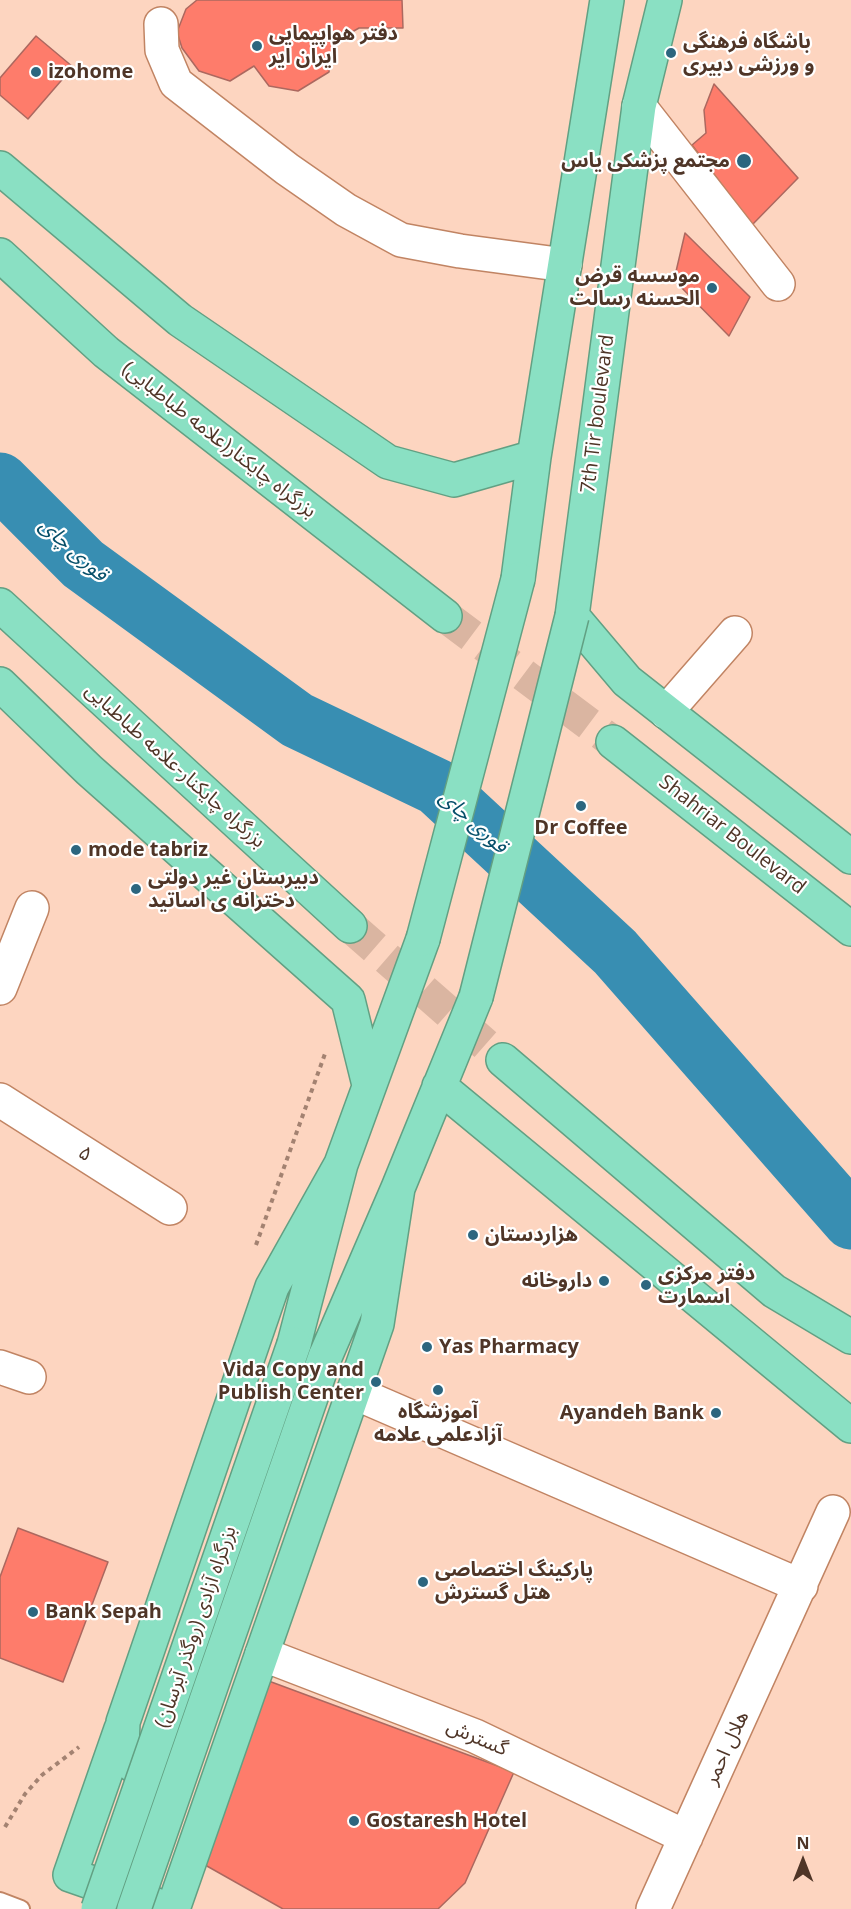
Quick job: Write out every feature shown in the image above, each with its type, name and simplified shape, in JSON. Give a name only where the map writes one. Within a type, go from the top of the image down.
[{"type":"highway","points":[[168,1909],[70,1875],[272,1287],[341,1164],[423,939],[518,579],[534,457],[607,0]]},
{"type":"highway","name":"7th Tir boulevard","points":[[398,1188],[476,997],[572,616],[639,106],[665,0]]},
{"type":"highway","points":[[0,168],[180,320],[388,462],[454,480],[534,457]]},
{"type":"highway","name":"بزرگراه چایکنار(علامه طباطبایی)","points":[[0,255],[106,352],[445,616]]},
{"type":"highway","name":"بزرگراه چایکنار-علامه طباطبایی","points":[[0,605],[350,926]]},
{"type":"highway","points":[[572,616],[627,681],[851,857]]},
{"type":"highway","points":[[0,684],[89,770],[348,1000],[369,1085]]},
{"type":"highway","name":"Shahriar Boulevard","points":[[613,742],[851,929]]},
{"type":"highway","points":[[803,891],[851,947]]},
{"type":"highway","points":[[503,1060],[774,1291],[851,1337]]},
{"type":"highway","points":[[440,1086],[851,1426]]},
{"type":"highway","name":"بزرگراه آزادی (روگذر آبرسان)","points":[[98,1909],[294,1344],[341,1164]]},
{"type":"highway","points":[[173,1909],[376,1324],[398,1188]]},
{"type":"highway","name":"بزرگراه آزادی (روگذر آبرسان)","points":[[134,1909],[325,1357],[398,1188]]},
{"type":"highway","points":[[123,1722],[123,1749],[126,1760],[155,1778],[187,1790],[198,1790],[209,1785],[222,1767]]},
{"type":"street","points":[[161,24],[162,50],[176,83],[287,169],[346,210],[401,240],[460,251],[565,265]]},
{"type":"street","points":[[639,106],[778,284]]},
{"type":"street","points":[[666,712],[735,633]]},
{"type":"street","points":[[0,988],[32,908]]},
{"type":"street","name":"۵","points":[[0,1100],[170,1208]]},
{"type":"street","points":[[353,1392],[801,1586]]},
{"type":"street","name":"هلال احمر","points":[[665,1895],[686,1837],[833,1512]]},
{"type":"street","name":"گسترش","points":[[262,1654],[475,1736],[686,1837]]},
{"type":"lane","points":[[0,1901],[21,1909]]},
{"type":"building","name":"دفتر هواپیمایی ایران ایر","points":[[197,0],[402,0],[403,28],[359,28],[333,43],[329,72],[298,91],[269,86],[254,66],[230,81],[199,71],[182,48],[177,32],[186,9]]},
{"type":"building","name":"izohome","points":[[36,36],[73,67],[28,119],[0,95],[0,78]]},
{"type":"building","name":"مجتمع پزشکی یاس","points":[[714,84],[798,178],[752,225],[692,145],[706,133],[704,110]]},
{"type":"building","name":"موسسه قرض الحسنه رسالت","points":[[685,233],[750,297],[729,336],[674,280]]},
{"type":"building","points":[[18,1528],[108,1562],[63,1682],[0,1658],[0,1577]]},
{"type":"building","name":"Gostaresh Hotel","points":[[266,1680],[514,1772],[465,1883],[438,1909],[283,1909],[198,1861]]},
{"type":"waterway","name":"قوری چای","points":[[0,481],[83,564],[297,720],[437,787],[615,952],[851,1221]]},
{"type":"tunnel","points":[[445,616],[613,742]]},
{"type":"tunnel","points":[[350,926],[503,1060]]},
{"type":"place","name":"دفتر هواپیمایی ایران ایر","points":[[257,46]]},
{"type":"place","name":"باشگاه فرهنگی و ورزشی دبیری","points":[[671,53]]},
{"type":"place","name":"izohome","points":[[36,72]]},
{"type":"place","name":"مجتمع پزشکی یاس","points":[[744,161]]},
{"type":"place","name":"موسسه قرض الحسنه رسالت","points":[[712,288]]},
{"type":"place","name":"Dr Coffee","points":[[581,806]]},
{"type":"place","name":"mode tabriz","points":[[76,850]]},
{"type":"place","name":"دبیرستان غیر دولتی دخترانه ی اساتید","points":[[136,889]]},
{"type":"place","name":"هزاردستان","points":[[473,1235]]},
{"type":"place","name":"داروخانه","points":[[604,1281]]},
{"type":"place","name":"دفتر مرکزی اسمارت","points":[[646,1285]]},
{"type":"place","name":"Yas Pharmacy","points":[[427,1347]]},
{"type":"place","name":"Vida Copy and Publish Center","points":[[376,1382]]},
{"type":"place","name":"آموزشگاه آزادعلمی علامه","points":[[438,1390]]},
{"type":"place","name":"Ayandeh Bank","points":[[716,1413]]},
{"type":"place","name":"پارکینگ اختصاصی هتل گسترش","points":[[423,1582]]},
{"type":"place","name":"Bank Sepah","points":[[33,1612]]},
{"type":"place","name":"Gostaresh Hotel","points":[[354,1821]]}]
